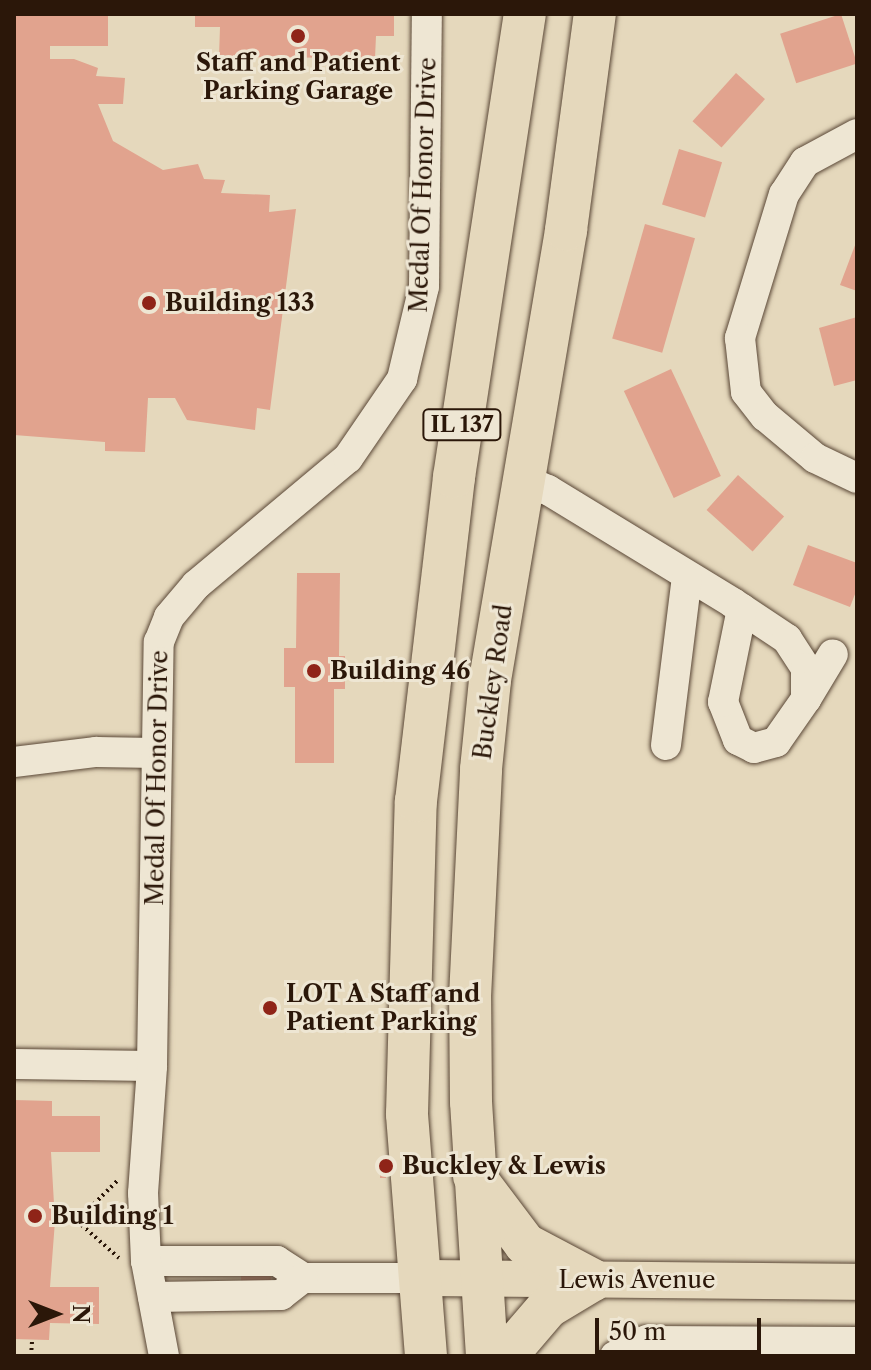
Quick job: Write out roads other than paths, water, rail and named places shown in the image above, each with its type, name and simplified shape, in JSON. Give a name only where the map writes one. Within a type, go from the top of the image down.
[{"type":"highway","name":"IL 137","points":[[426,1356],[418,1278],[406,1010],[416,801],[454,477],[525,14]]},
{"type":"highway","name":"Buckley Road","points":[[487,1356],[474,1176],[470,997],[478,806],[490,680],[524,480],[595,14]]},
{"type":"highway","points":[[416,801],[478,806]]},
{"type":"highway","points":[[474,1176],[525,1244],[593,1280]]},
{"type":"highway","points":[[506,1356],[548,1307],[593,1280]]},
{"type":"main road","name":"Lewis Avenue","points":[[418,1278],[857,1282]]},
{"type":"street","name":"Medal Of Honor Drive","points":[[164,1356],[153,1297],[136,1262],[152,1066],[159,642],[169,617],[196,585],[348,458],[389,402],[412,354],[424,287],[427,14]]},
{"type":"street","points":[[857,134],[805,162],[784,194],[740,338],[746,392],[815,458],[857,478]]},
{"type":"street","points":[[524,480],[787,639],[806,668],[806,699]]},
{"type":"street","points":[[666,745],[687,576]]},
{"type":"street","points":[[742,609],[723,702],[738,740],[754,748],[776,742],[833,654]]},
{"type":"street","points":[[14,762],[96,752],[156,753]]},
{"type":"street","points":[[14,1064],[152,1066]]},
{"type":"street","points":[[136,1262],[277,1261],[303,1278],[418,1278]]},
{"type":"street","points":[[153,1297],[281,1295],[303,1278]]},
{"type":"street","points":[[615,1356],[645,1341],[857,1342]]},
{"type":"place","name":"Staff and Patient Parking Garage","points":[[298,36]]},
{"type":"place","name":"Building 133","points":[[149,303]]},
{"type":"place","name":"Building 46","points":[[314,671]]},
{"type":"place","name":"LOT A Staff and Patient Parking","points":[[270,1008]]},
{"type":"place","name":"Buckley & Lewis","points":[[386,1166]]},
{"type":"place","name":"Building 1","points":[[35,1216]]}]
